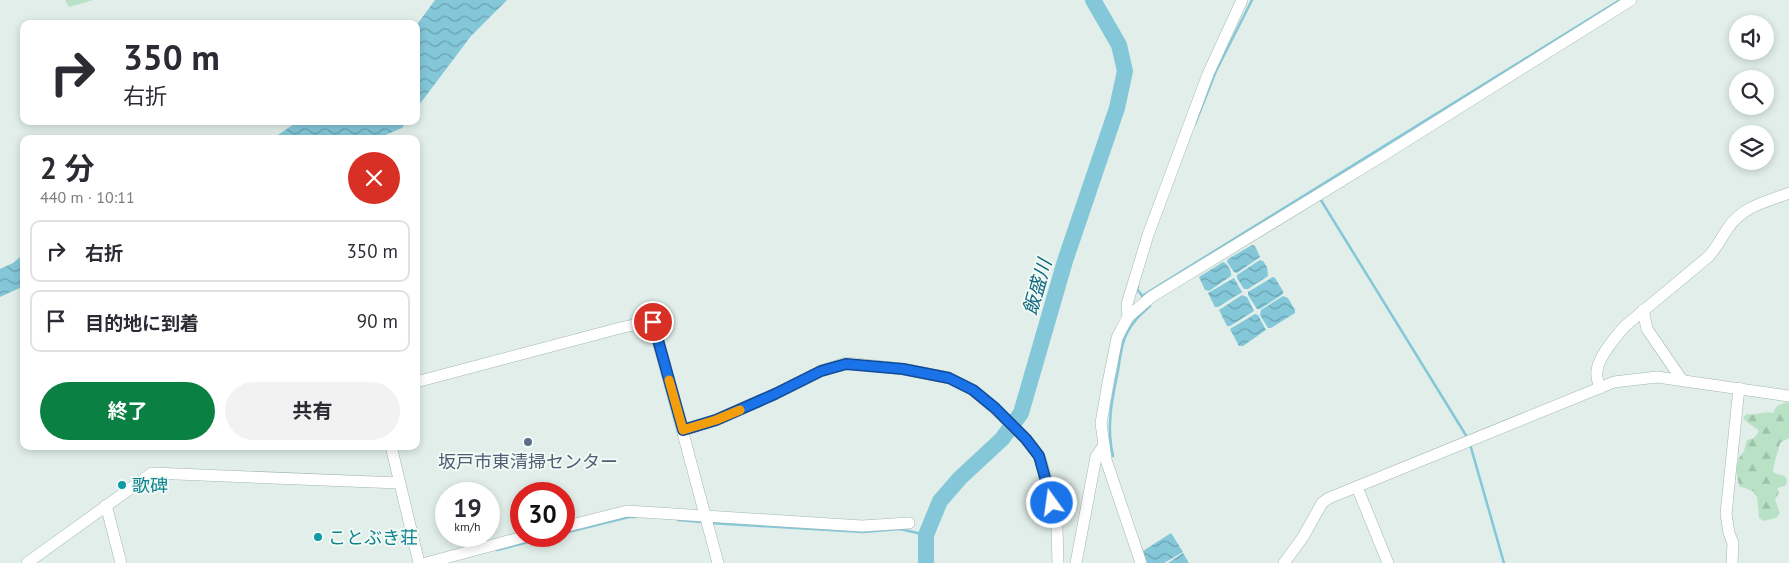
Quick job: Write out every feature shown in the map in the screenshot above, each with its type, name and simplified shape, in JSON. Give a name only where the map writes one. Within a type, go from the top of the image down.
[{"type":"street","points":[[1128,317],[1127,304],[1148,235],[1208,74],[1242,0]]},
{"type":"street","points":[[1141,563],[1106,460],[1101,423],[1118,338],[1128,317],[1151,297],[1382,156],[1631,0]]},
{"type":"street","points":[[1600,388],[1597,370],[1614,338],[1625,326],[1708,257],[1716,249],[1727,229],[1742,212],[1764,201],[1789,193]]},
{"type":"street","points":[[1643,310],[1647,329],[1682,380]]},
{"type":"street","points":[[420,381],[601,333],[653,322],[718,563]]},
{"type":"street","points":[[683,430],[722,417],[821,371],[846,364],[903,369],[949,378],[973,390],[995,408],[1026,439],[1039,456],[1057,528],[1058,563]]},
{"type":"street","points":[[1284,563],[1303,537],[1322,503],[1328,498],[1614,382],[1657,377],[1789,396]]},
{"type":"street","points":[[1732,563],[1733,543],[1729,533],[1726,514],[1738,388]]},
{"type":"street","points":[[1076,563],[1096,457],[1104,445]]},
{"type":"street","points":[[392,450],[419,563]]},
{"type":"street","points":[[27,563],[152,473],[399,483]]},
{"type":"street","points":[[1357,487],[1388,563]]},
{"type":"street","points":[[106,506],[121,563]]},
{"type":"street","points":[[575,524],[626,510],[706,517],[862,526],[909,523]]},
{"type":"street","points":[[426,563],[510,541]]},
{"type":"green space","points":[[65,0],[93,0],[69,7]]},
{"type":"green space","points":[[1789,403],[1789,438],[1780,443],[1773,472],[1786,477],[1787,482],[1785,486],[1777,489],[1779,492],[1775,500],[1780,513],[1776,518],[1764,521],[1759,518],[1757,497],[1753,491],[1739,486],[1736,468],[1739,458],[1744,451],[1747,440],[1754,438],[1759,431],[1743,418],[1747,414],[1773,413],[1777,406]]},
{"type":"water","points":[[435,0],[507,0],[471,36],[420,104],[420,21]]},
{"type":"water","points":[[293,125],[404,125],[402,128],[385,135],[278,135]]},
{"type":"water","points":[[1252,245],[1255,246],[1260,257],[1237,273],[1234,272],[1227,262],[1228,259]]},
{"type":"water","points":[[20,257],[20,288],[0,297],[0,269]]},
{"type":"water","points":[[1260,260],[1267,267],[1268,276],[1248,289],[1244,289],[1237,275]]},
{"type":"water","points":[[1223,262],[1229,268],[1231,276],[1209,291],[1205,290],[1199,277]]},
{"type":"water","points":[[1273,277],[1283,291],[1283,294],[1257,309],[1248,292]]},
{"type":"water","points":[[1234,278],[1242,292],[1215,307],[1208,293]]},
{"type":"water","points":[[1242,295],[1247,297],[1254,311],[1227,326],[1219,310]]},
{"type":"water","points":[[1283,296],[1288,298],[1295,313],[1268,328],[1260,315],[1261,310]]},
{"type":"water","points":[[1255,314],[1258,315],[1266,330],[1243,346],[1239,346],[1230,329]]},
{"type":"water","points":[[1171,533],[1183,552],[1164,563],[1147,563],[1143,551]]},
{"type":"water","points":[[1183,553],[1189,563],[1168,563]]},
{"type":"waterway","name":"飯盛川","points":[[926,563],[926,535],[940,501],[960,478],[1002,439],[1021,413],[1065,261],[1117,108],[1125,71],[1119,45],[1093,0]]},
{"type":"waterway","points":[[1195,124],[1216,71],[1252,0]]},
{"type":"waterway","points":[[1142,296],[1620,0]]},
{"type":"waterway","points":[[1319,197],[1467,437]]},
{"type":"waterway","points":[[1138,287],[1137,289],[1143,297]]},
{"type":"waterway","points":[[1113,456],[1110,424],[1122,346],[1131,325],[1150,306],[1147,303]]},
{"type":"waterway","points":[[1470,444],[1504,563]]},
{"type":"waterway","points":[[575,530],[635,517]]},
{"type":"waterway","points":[[678,520],[702,522]]},
{"type":"waterway","points":[[710,523],[863,532],[900,529],[926,535]]},
{"type":"waterway","points":[[497,550],[510,547]]},
{"type":"slow traffic","points":[[669,380],[683,430],[740,410]]},
{"type":"place","name":"坂戸市東清掃センター","points":[[528,442]]},
{"type":"place","name":"歌碑","points":[[122,485]]},
{"type":"place","name":"ことぶき荘","points":[[318,537]]},
{"type":"route","points":[[653,322],[683,430],[716,420],[821,371],[846,364],[903,369],[949,378],[973,390],[995,408],[1026,439],[1039,456],[1052,503]]}]
